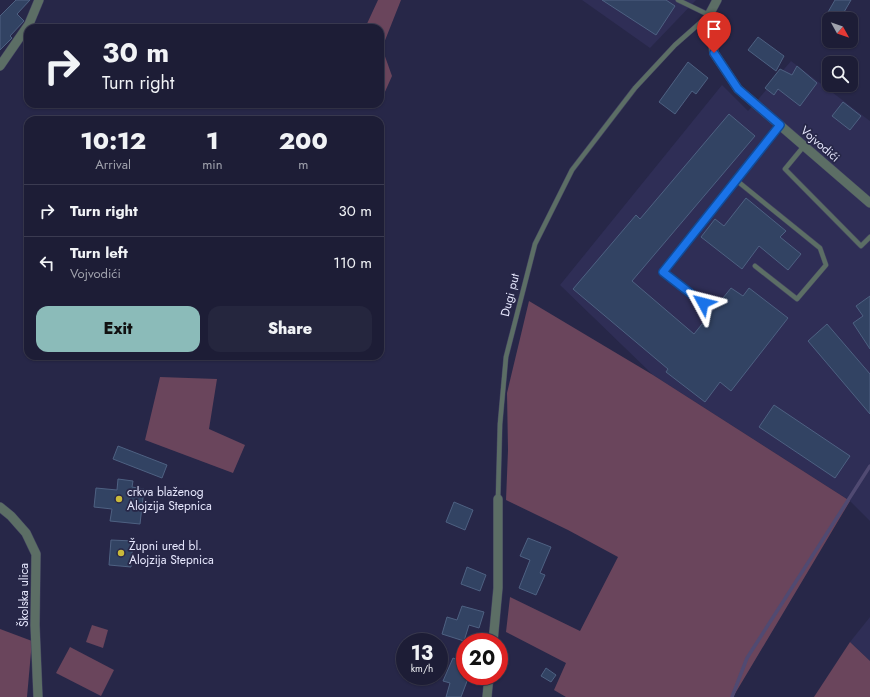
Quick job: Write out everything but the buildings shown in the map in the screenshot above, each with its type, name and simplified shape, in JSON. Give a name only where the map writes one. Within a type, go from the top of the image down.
[{"type":"street","points":[[29,24],[39,0]]},
{"type":"street","points":[[709,15],[717,0]]},
{"type":"street","name":"Vojvodići","points":[[709,15],[714,53],[738,89],[870,203]]},
{"type":"street","points":[[0,66],[24,31]]},
{"type":"street","name":"Dugi put","points":[[494,633],[498,588],[498,499]]},
{"type":"street","name":"Školska ulica","points":[[0,507],[11,516],[26,533],[36,554],[35,624],[38,697]]},
{"type":"street","points":[[487,697],[488,685]]},
{"type":"lane","points":[[678,0],[709,15]]},
{"type":"lane","name":"Dugi put","points":[[498,499],[500,424],[506,357],[535,244],[572,170],[635,88],[675,45],[709,15]]},
{"type":"lane","points":[[703,303],[663,272],[780,125]]},
{"type":"lane","points":[[804,146],[785,170],[861,246],[870,237]]},
{"type":"lane","points":[[736,180],[820,248],[826,265],[797,299],[754,266]]},
{"type":"shaded area","points":[[378,0],[401,0],[384,43],[384,24],[367,24]]},
{"type":"shaded area","points":[[582,0],[696,0],[650,48]]},
{"type":"shaded area","points":[[384,54],[392,76],[384,94]]},
{"type":"shaded area","points":[[791,61],[822,85],[822,92],[832,92],[870,121],[870,521],[850,501],[653,375],[560,285],[722,85],[748,111]]},
{"type":"shaded area","points":[[529,301],[653,375],[850,501],[733,697],[566,697],[554,690],[566,663],[506,632],[510,597],[580,631],[618,557],[568,530],[506,500],[508,450],[507,393]]},
{"type":"shaded area","points":[[160,377],[217,379],[209,429],[245,445],[233,473],[145,440]]},
{"type":"shaded area","points":[[870,617],[870,661],[850,642]]},
{"type":"shaded area","points":[[92,625],[108,630],[103,648],[86,642]]},
{"type":"shaded area","points":[[0,629],[32,641],[27,697],[0,697]]},
{"type":"shaded area","points":[[850,642],[870,661],[870,697],[814,697]]},
{"type":"shaded area","points":[[70,647],[114,670],[101,696],[56,673]]},
{"type":"waterway","points":[[732,697],[747,658],[870,466]]},
{"type":"place","name":"crkva blaženog Alojzija Stepnica","points":[[119,499]]},
{"type":"place","name":"Župni ured bl. Alojzija Stepnica","points":[[121,553]]},
{"type":"route","points":[[703,303],[663,272],[780,125],[738,89],[714,53]]}]
